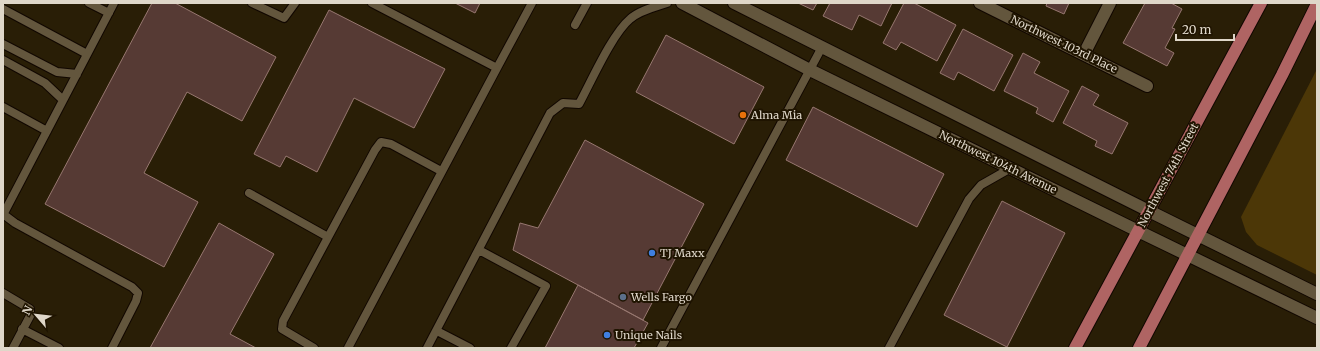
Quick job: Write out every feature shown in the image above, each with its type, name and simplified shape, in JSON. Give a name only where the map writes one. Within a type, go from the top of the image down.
[{"type":"main road","name":"Northwest 74th Street","points":[[1075,348],[1261,3]]},
{"type":"main road","points":[[1139,348],[1189,255],[1317,4]]},
{"type":"street","name":"Northwest 104th Avenue","points":[[682,3],[810,70],[1317,318]]},
{"type":"street","name":"Northwest 104th Avenue","points":[[734,3],[1317,294]]},
{"type":"street","name":"Northwest 103rd Place","points":[[980,3],[1148,86]]},
{"type":"street","points":[[1084,54],[1110,3]]},
{"type":"lane","points":[[89,3],[108,13]]},
{"type":"lane","points":[[112,348],[136,301],[138,292],[132,287],[15,224],[3,214],[114,3]]},
{"type":"lane","points":[[252,3],[284,18],[295,3]]},
{"type":"lane","points":[[372,3],[497,68]]},
{"type":"lane","points":[[348,348],[532,3]]},
{"type":"lane","points":[[576,25],[587,3]]},
{"type":"lane","points":[[428,348],[550,113],[563,103],[579,104],[620,29],[631,18],[667,3]]},
{"type":"lane","points":[[3,9],[87,54]]},
{"type":"lane","points":[[3,44],[56,72],[77,74]]},
{"type":"lane","points":[[661,348],[822,48]]},
{"type":"lane","points":[[3,60],[45,83],[63,100]]},
{"type":"lane","points":[[3,108],[47,131]]},
{"type":"lane","points":[[314,348],[282,329],[283,321],[381,142],[391,144],[442,171]]},
{"type":"lane","points":[[889,348],[969,199],[982,185],[1011,168]]},
{"type":"lane","points":[[249,193],[328,237]]},
{"type":"lane","points":[[479,250],[546,286],[511,348]]},
{"type":"lane","points":[[3,293],[30,309],[30,316],[13,348]]},
{"type":"lane","points":[[22,330],[59,348]]},
{"type":"lane","points":[[436,331],[470,348]]},
{"type":"shaded area","points":[[1317,69],[1317,275],[1257,245],[1246,232],[1241,217]]},
{"type":"building","points":[[152,3],[175,3],[276,57],[242,121],[187,92],[144,173],[198,202],[164,267],[45,204]]},
{"type":"building","points":[[455,3],[480,3],[475,13]]},
{"type":"building","points":[[798,3],[817,3],[813,10]]},
{"type":"building","points":[[830,3],[892,3],[881,26],[859,15],[852,30],[823,16]]},
{"type":"building","points":[[904,3],[914,3],[956,25],[937,61],[901,42],[896,50],[883,43]]},
{"type":"building","points":[[1047,3],[1069,3],[1064,14],[1046,6]]},
{"type":"building","points":[[1145,3],[1171,3],[1182,9],[1172,28],[1175,29],[1165,48],[1174,53],[1167,66],[1123,43]]},
{"type":"building","points":[[329,10],[445,69],[414,128],[354,98],[317,172],[286,156],[280,167],[254,154]]},
{"type":"building","points":[[963,29],[1013,55],[994,91],[958,72],[954,80],[940,73]]},
{"type":"building","points":[[666,35],[764,87],[734,144],[636,92]]},
{"type":"building","points":[[1023,53],[1040,62],[1034,73],[1069,91],[1053,122],[1036,113],[1038,108],[1004,91]]},
{"type":"building","points":[[1082,86],[1099,95],[1093,105],[1128,123],[1112,154],[1095,146],[1097,141],[1063,123]]},
{"type":"building","points":[[813,107],[944,174],[917,227],[786,160]]},
{"type":"building","points":[[585,140],[704,204],[643,320],[513,250],[520,223],[538,228]]},
{"type":"building","points":[[1002,201],[1065,233],[1007,347],[944,315]]},
{"type":"building","points":[[219,223],[274,254],[230,334],[256,348],[150,348]]},
{"type":"building","points":[[578,285],[648,323],[634,348],[545,348]]},
{"type":"place","name":"Alma Mia","points":[[743,115]]},
{"type":"place","name":"TJ Maxx","points":[[652,253]]},
{"type":"place","name":"Wells Fargo","points":[[623,297]]},
{"type":"place","name":"Unique Nails","points":[[607,335]]}]
